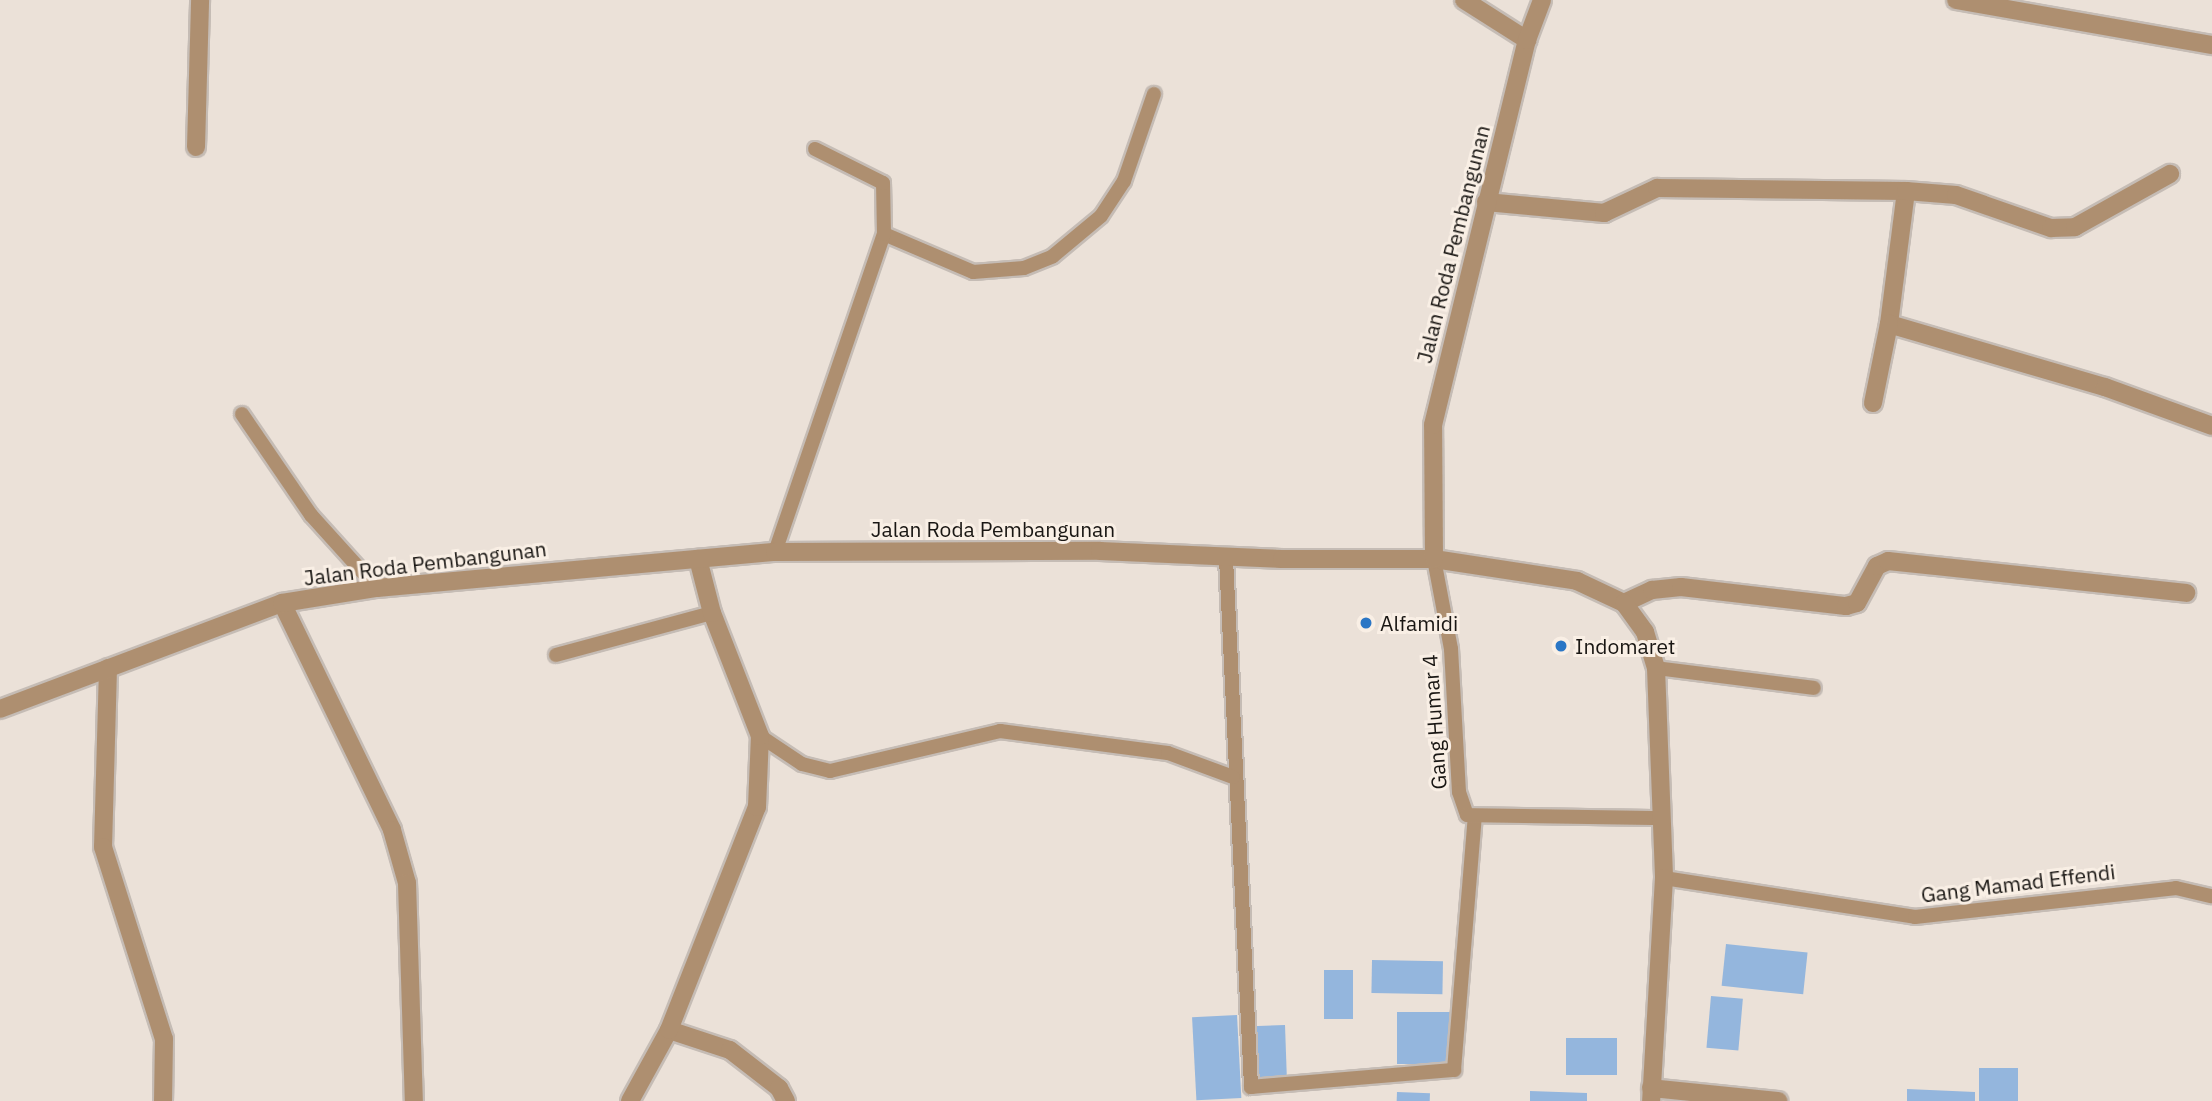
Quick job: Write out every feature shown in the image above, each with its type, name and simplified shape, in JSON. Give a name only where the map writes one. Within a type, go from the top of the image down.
[{"type":"street","points":[[196,147],[200,0]]},
{"type":"street","points":[[1464,0],[1527,40]]},
{"type":"street","name":"Jalan Roda Pembangunan","points":[[0,709],[282,603],[377,588],[775,552],[1100,551],[1226,558],[1434,559],[1433,425],[1527,40],[1542,0]]},
{"type":"street","points":[[1956,0],[2212,45]]},
{"type":"street","points":[[1486,201],[1604,213],[1657,188],[1906,191],[1956,195],[2051,228],[2075,227],[2170,174]]},
{"type":"street","points":[[1873,403],[1889,324],[1906,191]]},
{"type":"street","points":[[1889,324],[2105,387],[2212,426]]},
{"type":"street","points":[[630,1101],[669,1030],[757,807],[760,736],[712,614],[698,559]]},
{"type":"street","points":[[1434,559],[1577,581],[1624,603],[1645,632],[1656,668],[1664,878],[1651,1095],[1778,1101]]},
{"type":"street","points":[[1624,603],[1652,590],[1681,587],[1846,606],[1857,603],[1877,566],[1888,561],[2186,593]]},
{"type":"street","points":[[282,603],[392,830],[407,883],[414,1101]]},
{"type":"street","points":[[108,668],[103,847],[164,1040],[163,1101]]},
{"type":"street","points":[[669,1030],[730,1050],[779,1088],[786,1101]]},
{"type":"lane","points":[[884,234],[973,272],[1024,268],[1053,256],[1101,216],[1124,181],[1154,94]]},
{"type":"lane","points":[[775,552],[884,234],[883,183],[814,149]]},
{"type":"lane","points":[[242,414],[311,515],[377,588]]},
{"type":"lane","points":[[1226,558],[1233,777],[1251,1087],[1454,1070],[1475,817],[1661,818]]},
{"type":"lane","name":"Gang Humar 4","points":[[1434,559],[1453,662],[1459,792],[1467,815],[1475,817]]},
{"type":"lane","points":[[556,655],[712,614]]},
{"type":"lane","points":[[1656,668],[1814,688]]},
{"type":"lane","points":[[760,736],[802,764],[830,771],[1000,731],[1168,753],[1233,777]]},
{"type":"lane","name":"Gang Mamad Effendi","points":[[1664,878],[1914,917],[2163,888],[2212,896]]},
{"type":"building","points":[[1726,944],[1808,953],[1803,994],[1722,986]]},
{"type":"building","points":[[1372,960],[1443,961],[1442,994],[1371,993]]},
{"type":"building","points":[[1324,970],[1353,970],[1353,1019],[1324,1019]]},
{"type":"building","points":[[1711,996],[1743,999],[1738,1051],[1706,1048]]},
{"type":"building","points":[[1397,1012],[1450,1012],[1450,1064],[1397,1064]]},
{"type":"building","points":[[1237,1015],[1241,1098],[1196,1100],[1192,1017]]},
{"type":"building","points":[[1285,1025],[1287,1077],[1253,1078],[1251,1026]]},
{"type":"building","points":[[1566,1038],[1617,1038],[1617,1075],[1566,1075]]},
{"type":"building","points":[[1979,1068],[2018,1068],[2018,1101],[1979,1101]]},
{"type":"building","points":[[1907,1089],[1975,1092],[1975,1101],[1907,1101]]},
{"type":"building","points":[[1530,1091],[1587,1093],[1587,1101],[1530,1101]]},
{"type":"building","points":[[1397,1092],[1430,1093],[1430,1101],[1397,1101]]},
{"type":"place","name":"Alfamidi","points":[[1366,623]]},
{"type":"place","name":"Indomaret","points":[[1561,646]]}]
